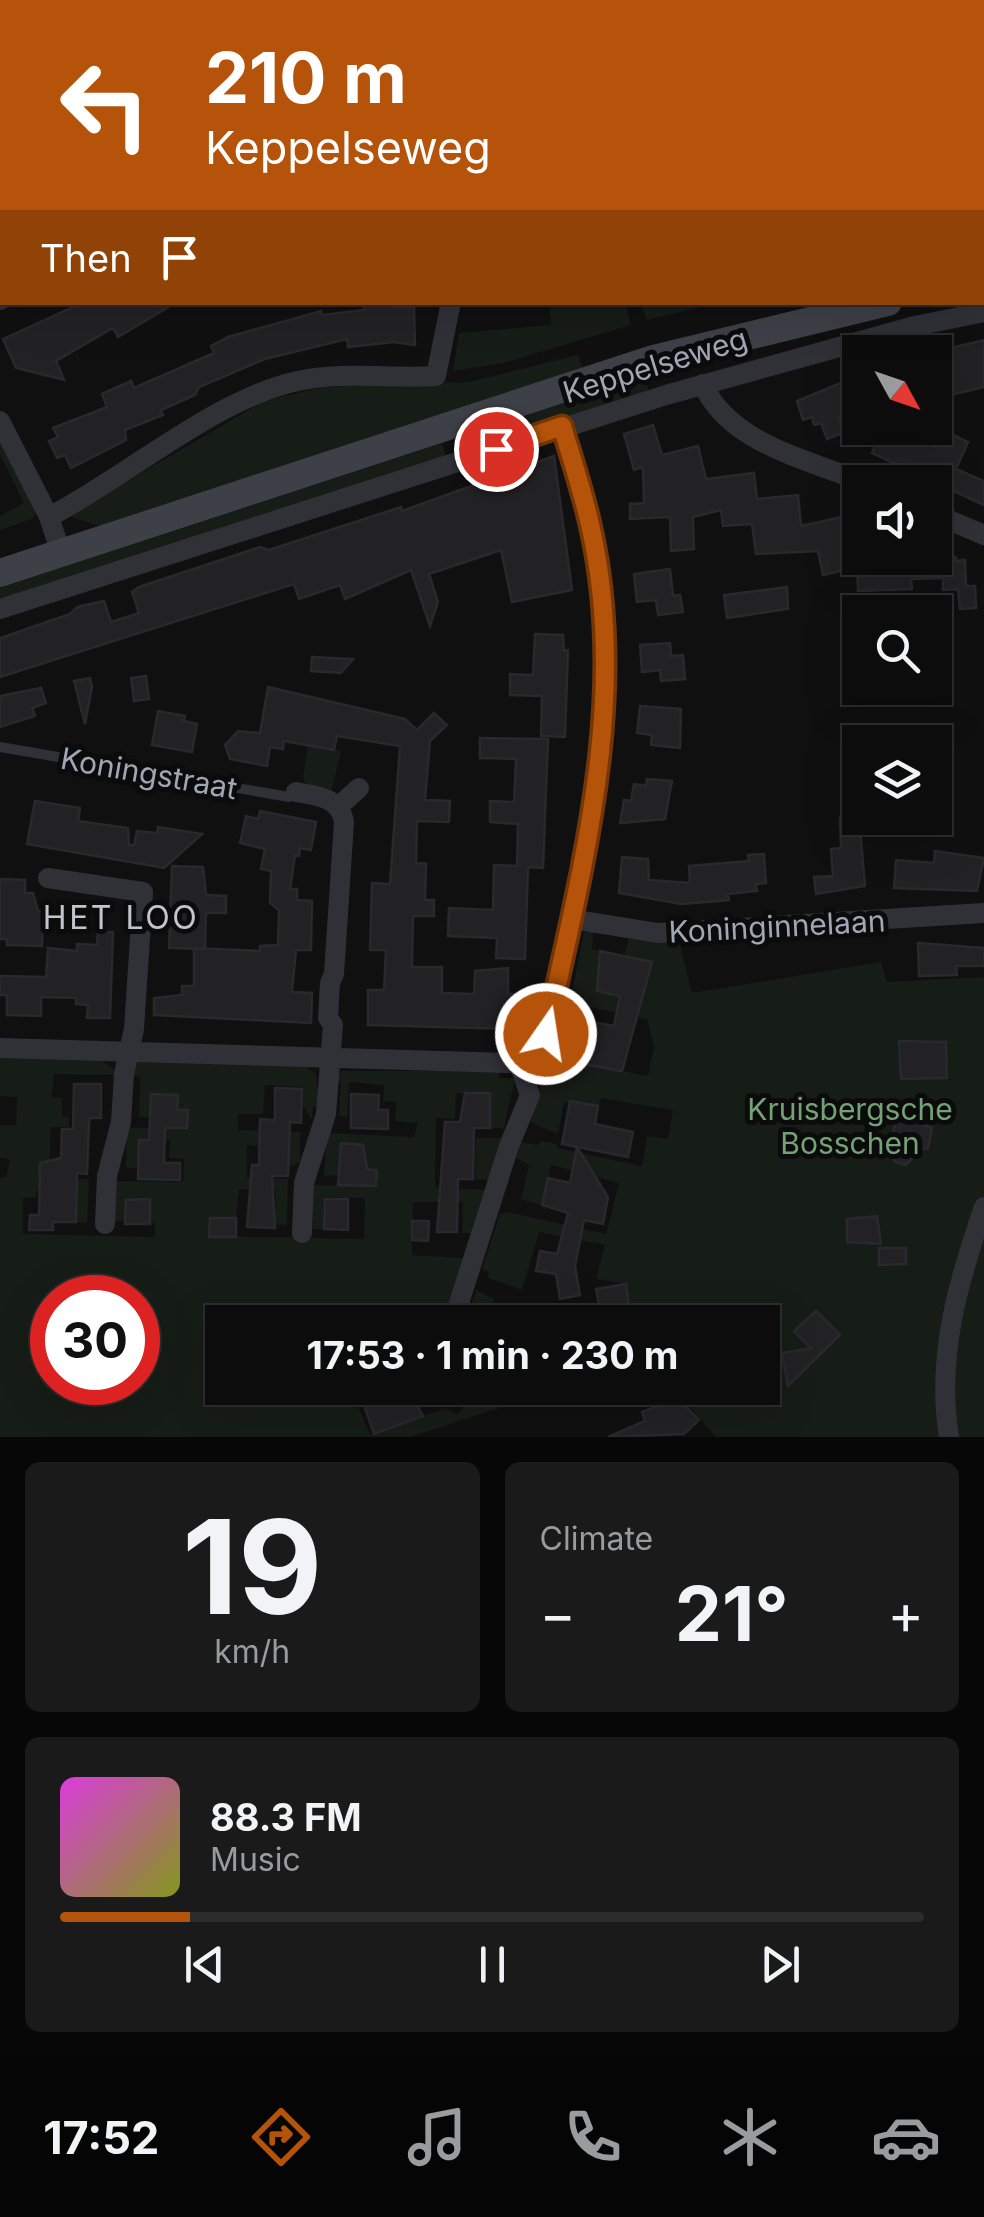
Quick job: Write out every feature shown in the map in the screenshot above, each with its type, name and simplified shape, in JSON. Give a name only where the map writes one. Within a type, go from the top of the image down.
[{"type":"main road","name":"Keppelseweg","points":[[0,573],[654,359],[876,305]]},
{"type":"street","points":[[49,518],[223,412],[273,388],[323,377],[436,376],[450,305]]},
{"type":"street","name":"Keppelseweg","points":[[0,609],[562,426],[703,384],[984,312]]},
{"type":"street","points":[[703,384],[718,412],[737,428],[842,473]]},
{"type":"street","points":[[0,421],[49,518],[60,553]]},
{"type":"street","points":[[453,426],[464,460]]},
{"type":"street","points":[[0,1048],[518,1061],[530,1055],[546,1034],[600,767],[605,652],[592,531],[562,426]]},
{"type":"street","points":[[952,521],[984,535]]},
{"type":"street","points":[[338,807],[359,788]]},
{"type":"street","points":[[296,792],[328,798],[338,807],[344,822],[334,974],[330,982],[332,1058],[326,1114],[304,1183],[302,1233]]},
{"type":"street","points":[[48,878],[143,892],[121,1122],[107,1176],[105,1224]]},
{"type":"street","name":"Koninginnelaan","points":[[572,919],[658,934],[984,913]]},
{"type":"street","points":[[458,1305],[508,1146],[530,1096],[518,1061]]},
{"type":"street","points":[[949,1437],[944,1371],[949,1330],[957,1286],[984,1207]]},
{"type":"lane","name":"Koningstraat","points":[[0,747],[289,797],[296,792]]},
{"type":"green space","points":[[549,305],[626,305],[631,325],[504,363],[453,371],[459,333],[551,325]]},
{"type":"green space","points":[[641,305],[709,305],[647,320]]},
{"type":"green space","points":[[578,355],[583,369],[103,527],[68,516],[264,401],[323,387],[470,382]]},
{"type":"green space","points":[[654,374],[656,381],[647,384],[649,391],[476,447],[469,442],[471,434]]},
{"type":"green space","points":[[0,443],[36,513],[32,519],[0,530],[0,516],[24,503],[0,454]]},
{"type":"green space","points":[[442,443],[446,456],[0,602],[0,588]]},
{"type":"green space","points":[[308,746],[341,751],[331,793],[307,786],[303,777]]},
{"type":"green space","name":"Kruisbergsche Bosschen","points":[[584,932],[593,932],[592,949],[622,967],[628,939],[679,941],[692,993],[881,962],[887,982],[984,977],[984,1437],[716,1437],[688,1405],[780,1405],[780,1305],[628,1305],[625,1284],[596,1279],[605,1245],[539,1232],[522,1290],[488,1278],[489,1272],[482,1269],[500,1214],[508,1212],[606,1234],[619,1183],[551,1165],[542,1205],[521,1199],[529,1165],[516,1158],[521,1142],[557,1144],[557,1148],[642,1166],[647,1136],[668,1139],[673,1110],[601,1098],[598,1109],[564,1102],[558,1134],[530,1122],[540,1090],[535,1072],[552,1057],[564,1030],[589,1035],[584,1064],[648,1076],[654,1046],[647,1019],[570,1003]]},
{"type":"green space","points":[[0,1057],[102,1060],[114,1070],[114,1075],[54,1074],[52,1097],[62,1098],[62,1117],[69,1117],[69,1127],[51,1127],[49,1178],[89,1179],[87,1223],[76,1222],[76,1190],[37,1189],[36,1197],[23,1198],[23,1234],[155,1237],[155,1223],[113,1221],[116,1181],[183,1182],[184,1159],[169,1158],[170,1140],[139,1140],[138,1168],[126,1168],[127,1128],[172,1128],[172,1118],[139,1117],[140,1077],[129,1076],[138,1061],[305,1066],[316,1074],[319,1106],[313,1107],[312,1119],[303,1106],[303,1087],[265,1085],[263,1114],[238,1114],[238,1130],[300,1132],[300,1162],[288,1167],[259,1146],[247,1145],[247,1177],[288,1179],[287,1225],[275,1224],[276,1191],[239,1189],[236,1218],[210,1218],[209,1236],[364,1239],[365,1198],[324,1197],[323,1229],[313,1229],[313,1185],[375,1186],[365,1174],[324,1176],[327,1133],[414,1137],[418,1123],[395,1121],[396,1102],[383,1101],[384,1085],[349,1082],[347,1117],[339,1116],[341,1082],[335,1081],[341,1071],[499,1071],[499,1078],[515,1078],[504,1128],[490,1128],[489,1093],[456,1093],[455,1119],[436,1118],[435,1187],[484,1190],[471,1233],[462,1233],[463,1202],[413,1202],[412,1255],[464,1258],[448,1305],[205,1305],[205,1405],[358,1405],[370,1435],[446,1408],[457,1415],[463,1405],[509,1405],[410,1437],[0,1437],[0,1178],[6,1177],[10,1159],[0,1158],[0,1125],[16,1125],[17,1097],[0,1096]]},
{"type":"green space","points":[[476,1138],[501,1138],[488,1180],[475,1179]]},
{"type":"green space","points":[[476,1290],[494,1299],[492,1305],[471,1305]]},
{"type":"building","points":[[77,305],[172,305],[118,337],[113,328],[56,361],[64,380],[16,368],[3,339]]},
{"type":"building","points":[[364,306],[414,307],[415,345],[394,342],[348,347],[347,339],[265,359],[199,387],[195,395],[161,410],[163,415],[125,430],[126,440],[71,468],[65,455],[57,458],[49,441],[58,437],[53,428],[107,407],[102,394],[131,381],[134,388],[214,353],[211,346],[228,337],[321,311],[322,315],[364,310]]},
{"type":"building","points":[[984,340],[984,387],[952,395],[952,348]]},
{"type":"building","points":[[842,382],[842,417],[838,418],[842,433],[827,439],[821,423],[814,425],[812,417],[803,420],[797,401]]},
{"type":"building","points":[[653,425],[662,455],[698,446],[706,479],[754,473],[757,499],[798,495],[801,526],[842,517],[842,571],[823,575],[818,551],[756,554],[752,524],[723,526],[721,510],[693,517],[694,549],[671,551],[670,517],[630,519],[630,504],[644,503],[643,467],[634,470],[624,434]]},
{"type":"building","points":[[952,434],[968,442],[956,469],[984,481],[984,505],[952,490],[952,465],[898,465],[872,453],[875,445],[952,445]]},
{"type":"building","points":[[554,456],[572,590],[512,602],[501,550],[429,574],[438,602],[430,626],[411,570],[345,599],[340,585],[299,599],[294,584],[0,677],[0,638],[70,614],[77,607],[104,601],[111,622],[139,613],[132,592],[139,587],[260,547],[269,550],[401,507],[402,511]]},
{"type":"building","points":[[952,557],[965,560],[966,586],[975,586],[976,608],[960,609],[958,589],[943,590],[943,578],[911,579],[912,589],[858,591],[858,575],[952,575]]},
{"type":"building","points":[[670,569],[673,596],[680,595],[683,612],[658,615],[656,600],[637,602],[634,574]]},
{"type":"building","points":[[787,587],[788,609],[727,618],[724,595]]},
{"type":"building","points":[[535,634],[563,635],[564,651],[568,650],[565,737],[541,736],[542,696],[510,695],[510,674],[533,675]]},
{"type":"building","points":[[670,643],[671,656],[683,655],[685,679],[661,681],[660,670],[642,672],[640,645]]},
{"type":"building","points":[[312,657],[353,659],[341,673],[311,671]]},
{"type":"building","points":[[146,676],[149,699],[134,701],[131,678]]},
{"type":"building","points":[[90,678],[92,687],[85,724],[74,681]]},
{"type":"building","points":[[268,687],[405,719],[417,730],[434,713],[447,725],[430,741],[425,800],[450,801],[449,822],[417,821],[416,863],[426,864],[425,900],[434,900],[434,916],[413,916],[412,967],[442,967],[442,993],[474,994],[475,971],[508,968],[508,994],[514,994],[513,1029],[368,1025],[368,990],[384,990],[386,950],[370,950],[372,883],[390,884],[400,746],[337,736],[334,750],[284,741],[283,749],[270,747],[267,766],[230,759],[225,745],[238,731],[260,733]]},
{"type":"building","points":[[41,688],[46,703],[32,708],[35,716],[0,727],[0,696]]},
{"type":"building","points":[[640,706],[681,709],[680,748],[651,745],[652,735],[637,733]]},
{"type":"building","points":[[158,711],[185,716],[184,721],[197,724],[192,752],[152,745]]},
{"type":"building","points":[[480,738],[548,739],[543,868],[528,867],[525,959],[496,958],[497,938],[448,936],[449,908],[493,910],[494,865],[517,866],[518,824],[490,822],[490,801],[514,802],[516,759],[480,758]]},
{"type":"building","points":[[647,779],[672,781],[665,819],[620,823],[624,800],[631,801],[634,784],[646,786]]},
{"type":"building","points":[[35,801],[80,808],[78,821],[128,828],[129,845],[134,845],[137,831],[157,833],[158,827],[202,834],[164,868],[27,844]]},
{"type":"building","points":[[260,811],[316,822],[311,850],[300,848],[299,856],[295,855],[290,889],[297,889],[297,900],[312,901],[311,950],[296,950],[292,992],[312,993],[311,1023],[154,1015],[154,998],[182,995],[182,986],[194,986],[194,948],[260,951],[260,946],[278,945],[279,910],[270,903],[271,871],[261,869],[265,849],[240,843],[246,816],[258,819]]},
{"type":"building","points":[[840,818],[842,835],[861,835],[865,886],[816,894],[814,877],[833,876],[831,849],[841,848]]},
{"type":"building","points":[[935,851],[984,858],[977,891],[894,888],[896,860],[934,863]]},
{"type":"building","points":[[764,854],[766,883],[756,884],[757,891],[728,894],[729,900],[681,904],[619,893],[622,857],[648,859],[649,880],[690,883],[689,866],[749,861],[748,855]]},
{"type":"building","points":[[172,866],[203,867],[206,895],[226,896],[226,913],[206,913],[205,949],[169,948]]},
{"type":"building","points":[[0,879],[25,880],[25,893],[33,893],[38,911],[43,911],[42,946],[7,945],[7,939],[0,939]]},
{"type":"building","points":[[98,932],[113,932],[110,1018],[87,1018],[88,1005],[76,1004],[76,998],[41,997],[41,1016],[7,1015],[7,995],[0,995],[0,976],[46,977],[48,948],[77,951],[77,944],[97,945]]},
{"type":"building","points":[[918,943],[984,948],[984,966],[956,966],[957,975],[919,976]]},
{"type":"building","points":[[600,951],[652,962],[622,1071],[583,1064],[592,1022],[614,1026],[620,996],[597,991]]},
{"type":"building","points":[[899,1041],[946,1042],[947,1078],[901,1079]]},
{"type":"building","points":[[74,1084],[101,1084],[101,1118],[90,1118],[89,1123],[87,1174],[77,1173],[76,1222],[53,1222],[53,1230],[29,1230],[30,1215],[39,1215],[40,1163],[61,1158],[62,1129],[73,1129]]},
{"type":"building","points":[[275,1088],[302,1089],[301,1123],[290,1122],[288,1176],[272,1176],[275,1228],[247,1227],[252,1165],[259,1165],[260,1119],[275,1120]]},
{"type":"building","points":[[465,1093],[490,1093],[490,1128],[474,1128],[473,1179],[458,1179],[457,1232],[437,1232],[445,1122],[460,1122]]},
{"type":"building","points":[[151,1094],[178,1095],[177,1110],[188,1110],[187,1128],[165,1128],[164,1163],[180,1163],[180,1180],[138,1179],[139,1140],[149,1140]]},
{"type":"building","points":[[351,1094],[379,1095],[378,1110],[388,1110],[388,1129],[351,1128]]},
{"type":"building","points":[[570,1101],[598,1106],[595,1124],[633,1132],[628,1157],[562,1144]]},
{"type":"building","points":[[900,1103],[921,1125],[932,1127],[928,1149],[924,1148],[905,1165],[895,1162],[889,1149]]},
{"type":"building","points":[[341,1143],[363,1145],[367,1169],[377,1170],[376,1186],[338,1185]]},
{"type":"building","points":[[577,1147],[608,1197],[603,1224],[584,1220],[575,1266],[580,1295],[560,1299],[556,1274],[536,1271],[540,1251],[557,1254],[568,1213],[542,1205],[548,1178],[570,1183]]},
{"type":"building","points":[[150,1199],[150,1224],[125,1224],[126,1200]]},
{"type":"building","points":[[325,1199],[348,1199],[348,1230],[324,1229]]},
{"type":"building","points":[[877,1216],[881,1244],[847,1242],[847,1219]]},
{"type":"building","points":[[210,1218],[236,1218],[236,1237],[209,1237]]},
{"type":"building","points":[[412,1221],[429,1221],[428,1241],[412,1240]]},
{"type":"building","points":[[879,1248],[906,1248],[906,1264],[879,1265]]},
{"type":"building","points":[[626,1284],[629,1305],[599,1305],[596,1289]]},
{"type":"building","points":[[816,1311],[840,1335],[788,1386],[782,1353],[811,1348],[794,1331]]},
{"type":"building","points":[[364,1405],[417,1405],[423,1416],[374,1434]]},
{"type":"building","points":[[660,1405],[685,1405],[699,1420],[684,1434],[608,1437],[645,1421],[642,1412]]},
{"type":"district","name":"HET LOO","points":[[121,917]]},
{"type":"route","points":[[496,449],[562,426],[592,531],[605,652],[600,767],[546,1034]]}]
